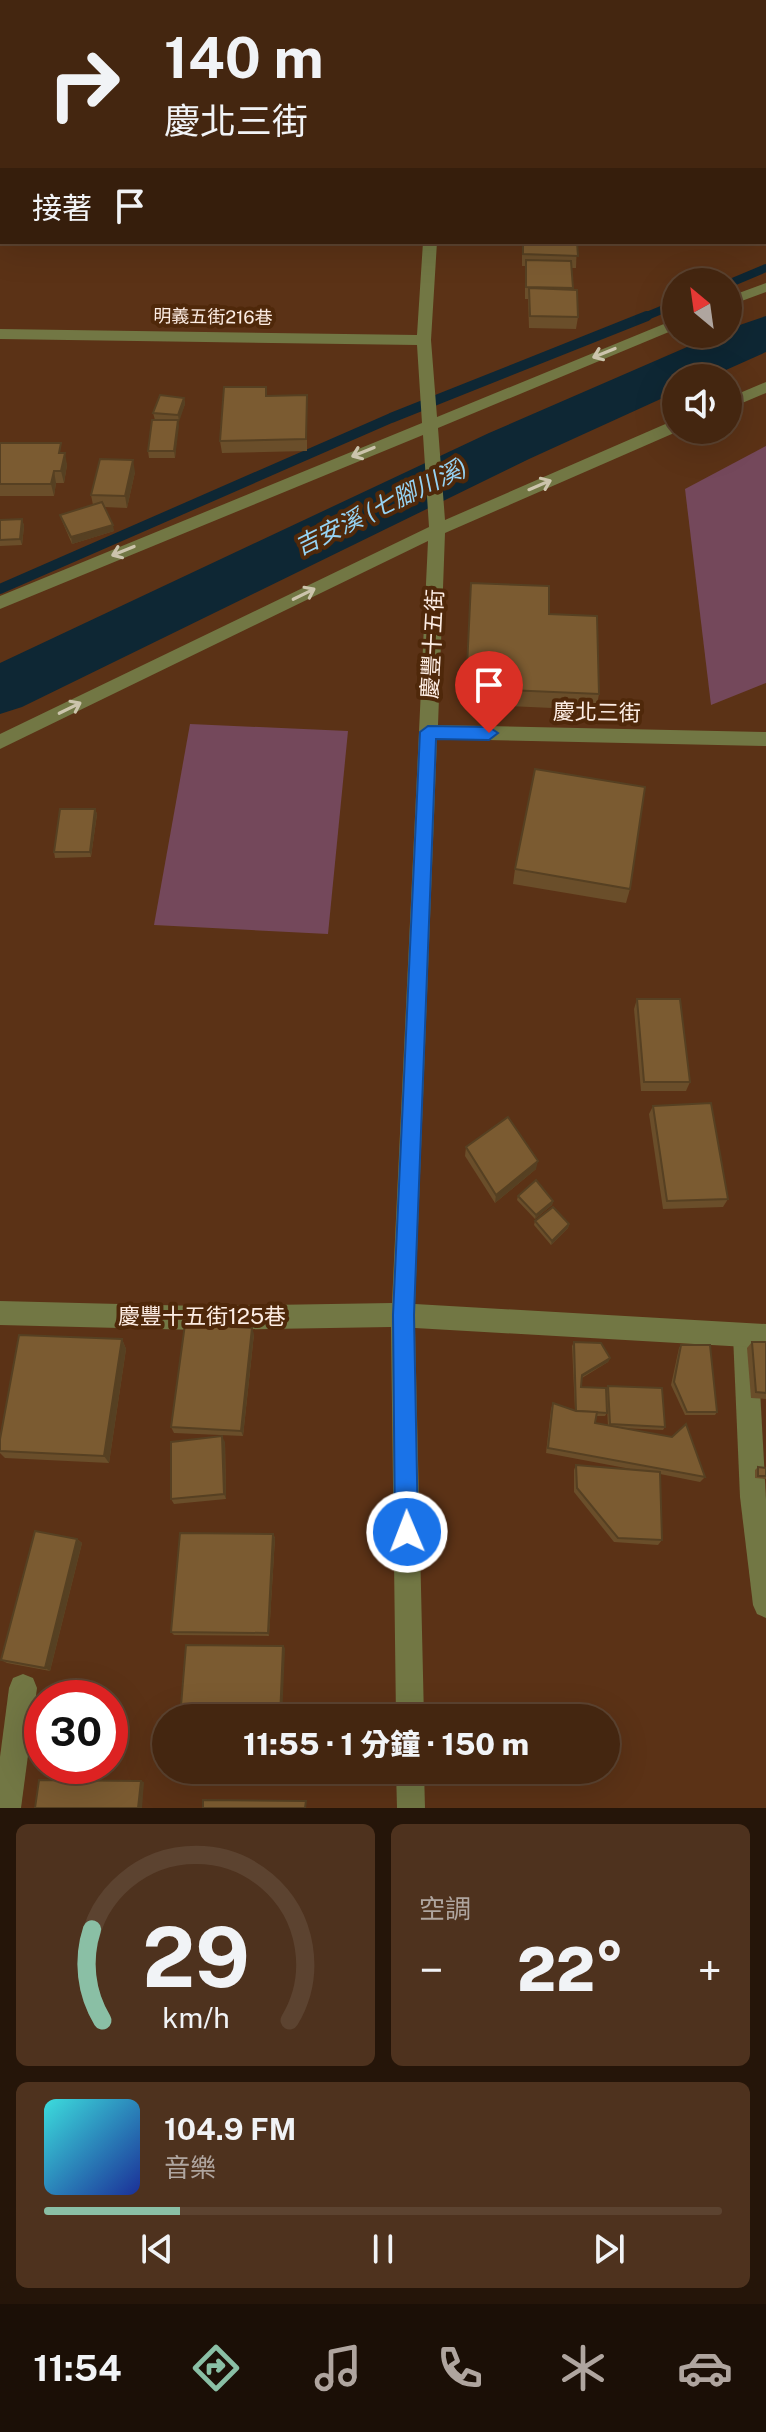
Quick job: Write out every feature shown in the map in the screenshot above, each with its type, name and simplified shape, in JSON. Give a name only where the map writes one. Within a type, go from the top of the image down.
[{"type":"street","name":"慶豐十五街","points":[[410,1704],[403,1315],[437,530],[424,340],[430,244]]},
{"type":"street","points":[[742,296],[766,287]]},
{"type":"street","points":[[0,603],[662,330]]},
{"type":"street","name":"明義五街216巷","points":[[0,334],[424,340]]},
{"type":"street","points":[[742,398],[766,387]]},
{"type":"street","points":[[0,742],[437,530],[662,432]]},
{"type":"street","name":"慶北三街","points":[[428,732],[766,739]]},
{"type":"street","name":"慶豐十五街125巷","points":[[0,1313],[199,1318],[403,1315],[756,1336]]},
{"type":"street","points":[[756,1336],[759,1497],[766,1605]]},
{"type":"street","points":[[7,1808],[23,1688]]},
{"type":"street","points":[[410,1784],[411,1808]]},
{"type":"shaded area","points":[[766,446],[766,683],[711,705],[685,489]]},
{"type":"shaded area","points":[[190,724],[348,731],[328,934],[154,925]]},
{"type":"building","points":[[523,244],[577,244],[578,256],[523,254]]},
{"type":"building","points":[[526,260],[571,261],[573,288],[526,287]]},
{"type":"building","points":[[529,288],[577,290],[578,317],[530,316]]},
{"type":"building","points":[[224,387],[266,387],[266,396],[307,395],[306,439],[220,441]]},
{"type":"building","points":[[160,395],[184,398],[178,415],[153,413]]},
{"type":"building","points":[[152,420],[178,420],[174,451],[148,451]]},
{"type":"building","points":[[0,443],[61,443],[59,453],[65,453],[61,471],[54,471],[51,484],[0,484]]},
{"type":"building","points":[[100,459],[133,460],[125,496],[91,495]]},
{"type":"building","points":[[102,502],[113,525],[71,537],[60,515]]},
{"type":"building","points":[[22,519],[20,539],[0,540],[0,520]]},
{"type":"building","points":[[471,583],[549,586],[549,614],[597,616],[599,694],[466,688]]},
{"type":"building","points":[[535,769],[645,787],[630,889],[515,869]]},
{"type":"building","points":[[60,809],[95,809],[90,852],[54,852]]},
{"type":"building","points":[[637,999],[680,999],[690,1082],[644,1082]]},
{"type":"building","points":[[711,1103],[728,1199],[667,1201],[653,1106]]},
{"type":"building","points":[[508,1117],[538,1161],[496,1195],[466,1147]]},
{"type":"building","points":[[536,1180],[553,1201],[536,1215],[518,1196]]},
{"type":"building","points":[[553,1207],[569,1224],[552,1241],[535,1221]]},
{"type":"building","points":[[185,1324],[252,1328],[241,1431],[171,1427]]},
{"type":"building","points":[[19,1335],[122,1339],[104,1456],[0,1451]]},
{"type":"building","points":[[574,1342],[601,1343],[610,1358],[582,1375],[581,1387],[606,1388],[607,1413],[576,1411]]},
{"type":"building","points":[[752,1342],[766,1342],[766,1393],[756,1392]]},
{"type":"building","points":[[681,1345],[710,1345],[717,1412],[687,1412],[674,1382]]},
{"type":"building","points":[[608,1386],[662,1388],[665,1427],[610,1424]]},
{"type":"building","points":[[553,1403],[576,1411],[597,1412],[595,1423],[672,1437],[686,1424],[705,1477],[548,1448]]},
{"type":"building","points":[[222,1436],[224,1494],[171,1499],[171,1442]]},
{"type":"building","points":[[576,1465],[660,1472],[662,1540],[618,1538],[577,1488]]},
{"type":"building","points":[[758,1467],[766,1468],[766,1476],[758,1476]]},
{"type":"building","points":[[35,1531],[77,1539],[45,1668],[1,1660]]},
{"type":"building","points":[[180,1533],[273,1534],[268,1633],[171,1632]]},
{"type":"building","points":[[186,1645],[283,1646],[281,1704],[181,1704]]},
{"type":"building","points":[[128,1781],[141,1781],[138,1808],[35,1808],[38,1784],[128,1784]]},
{"type":"building","points":[[203,1800],[306,1801],[305,1808],[203,1808]]},
{"type":"waterway","points":[[742,278],[766,268]]},
{"type":"waterway","points":[[643,318],[662,310]]},
{"type":"waterway","points":[[643,318],[647,316]]},
{"type":"waterway","points":[[0,589],[391,418],[643,318]]},
{"type":"waterway","name":"吉安溪 (七腳川溪)","points":[[0,690],[509,446],[766,332]]},
{"type":"route","points":[[407,1532],[403,1315],[428,732],[489,733]]}]
